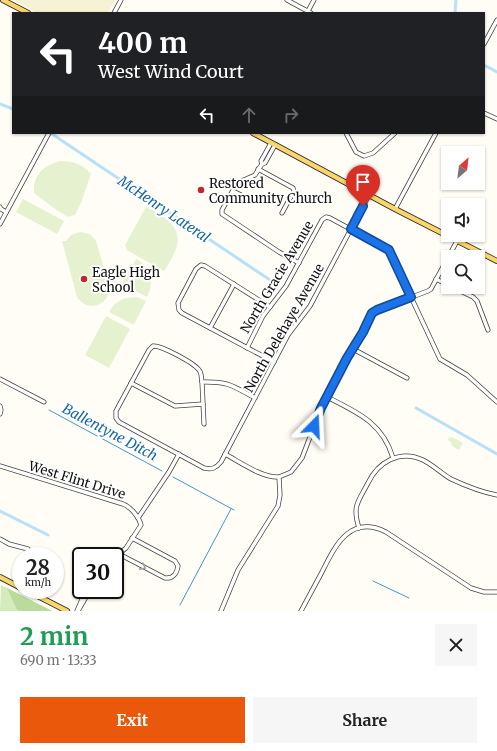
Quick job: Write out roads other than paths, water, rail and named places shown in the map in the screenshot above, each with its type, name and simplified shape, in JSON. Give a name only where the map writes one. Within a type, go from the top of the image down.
[{"type":"main road","points":[[3,0],[26,12]]},
{"type":"main road","points":[[255,134],[441,233]]},
{"type":"main road","points":[[459,242],[497,261]]},
{"type":"main road","points":[[0,577],[12,583]]},
{"type":"main road","points":[[44,599],[67,611]]},
{"type":"street","points":[[115,12],[121,0]]},
{"type":"street","points":[[287,0],[310,12],[314,0]]},
{"type":"street","points":[[485,42],[496,22]]},
{"type":"street","points":[[485,114],[497,120]]},
{"type":"street","points":[[0,224],[48,134]]},
{"type":"street","points":[[347,134],[356,152],[364,156],[373,153],[394,134]]},
{"type":"street","points":[[395,209],[436,134]]},
{"type":"street","points":[[273,144],[265,163],[262,164],[255,175],[237,183],[222,210],[222,214],[279,252],[299,263]]},
{"type":"street","points":[[258,169],[294,189],[282,213]]},
{"type":"street","points":[[233,191],[245,197]]},
{"type":"street","name":"North Delehaye Avenue","points":[[179,454],[204,468],[209,469],[217,466],[225,454],[288,335],[310,306],[369,195]]},
{"type":"street","points":[[0,209],[6,212]]},
{"type":"street","name":"North Gracie Avenue","points":[[246,348],[263,316],[286,286],[322,220],[330,218],[351,229]]},
{"type":"street","points":[[351,229],[389,250],[440,359],[467,375],[497,402]]},
{"type":"street","points":[[225,454],[270,477],[279,477],[291,472],[302,458],[319,411],[372,313],[428,291],[456,242]]},
{"type":"street","points":[[270,307],[205,266],[199,266],[196,269],[178,301],[178,308],[182,313],[274,362]]},
{"type":"street","points":[[436,279],[441,282]]},
{"type":"street","points":[[210,328],[234,284]]},
{"type":"street","points":[[466,294],[477,302],[488,330]]},
{"type":"street","points":[[138,518],[169,472],[179,454],[119,422],[116,418],[116,411],[149,350],[153,346],[160,347],[195,366],[200,372],[202,382],[204,424]]},
{"type":"street","points":[[353,349],[407,378]]},
{"type":"street","points":[[0,379],[44,402]]},
{"type":"street","points":[[202,382],[223,382],[255,398]]},
{"type":"street","points":[[131,383],[175,406],[203,404]]},
{"type":"street","points":[[326,397],[358,413],[377,427],[388,444],[393,458]]},
{"type":"street","points":[[0,407],[0,414]]},
{"type":"street","points":[[359,528],[355,515],[358,502],[374,472],[384,463],[393,458],[407,456],[420,459],[462,484],[497,495]]},
{"type":"street","name":"West Flint Drive","points":[[0,466],[123,504],[130,508],[141,524],[132,538]]},
{"type":"street","points":[[221,611],[238,570],[278,506],[280,495],[279,477]]},
{"type":"street","points":[[301,611],[337,543],[347,534],[359,528],[370,527],[383,530],[465,585],[480,591],[497,592]]},
{"type":"street","points":[[124,550],[132,538],[177,563],[177,569],[174,575],[164,578],[124,557]]},
{"type":"street","points":[[0,539],[9,544],[20,547]]},
{"type":"street","points":[[77,611],[82,599]]},
{"type":"street","points":[[77,611],[84,599]]},
{"type":"waterway","points":[[455,12],[456,0]]},
{"type":"waterway","points":[[485,66],[497,72]]},
{"type":"waterway","name":"McHenry Lateral","points":[[0,104],[12,109]]},
{"type":"waterway","name":"McHenry Lateral","points":[[52,134],[276,284]]},
{"type":"waterway","name":"McHenry Lateral","points":[[416,408],[497,454]]},
{"type":"waterway","name":"Ballentyne Ditch","points":[[49,410],[162,471]]},
{"type":"waterway","name":"Ballentyne Ditch","points":[[173,477],[234,510]]},
{"type":"waterway","points":[[180,605],[231,509]]},
{"type":"waterway","points":[[0,511],[48,535]]},
{"type":"waterway","name":"Ballentyne Ditch","points":[[373,581],[409,598]]},
{"type":"place","name":"Restored Community Church","points":[[201,190]]},
{"type":"place","name":"Eagle High School","points":[[84,279]]}]
